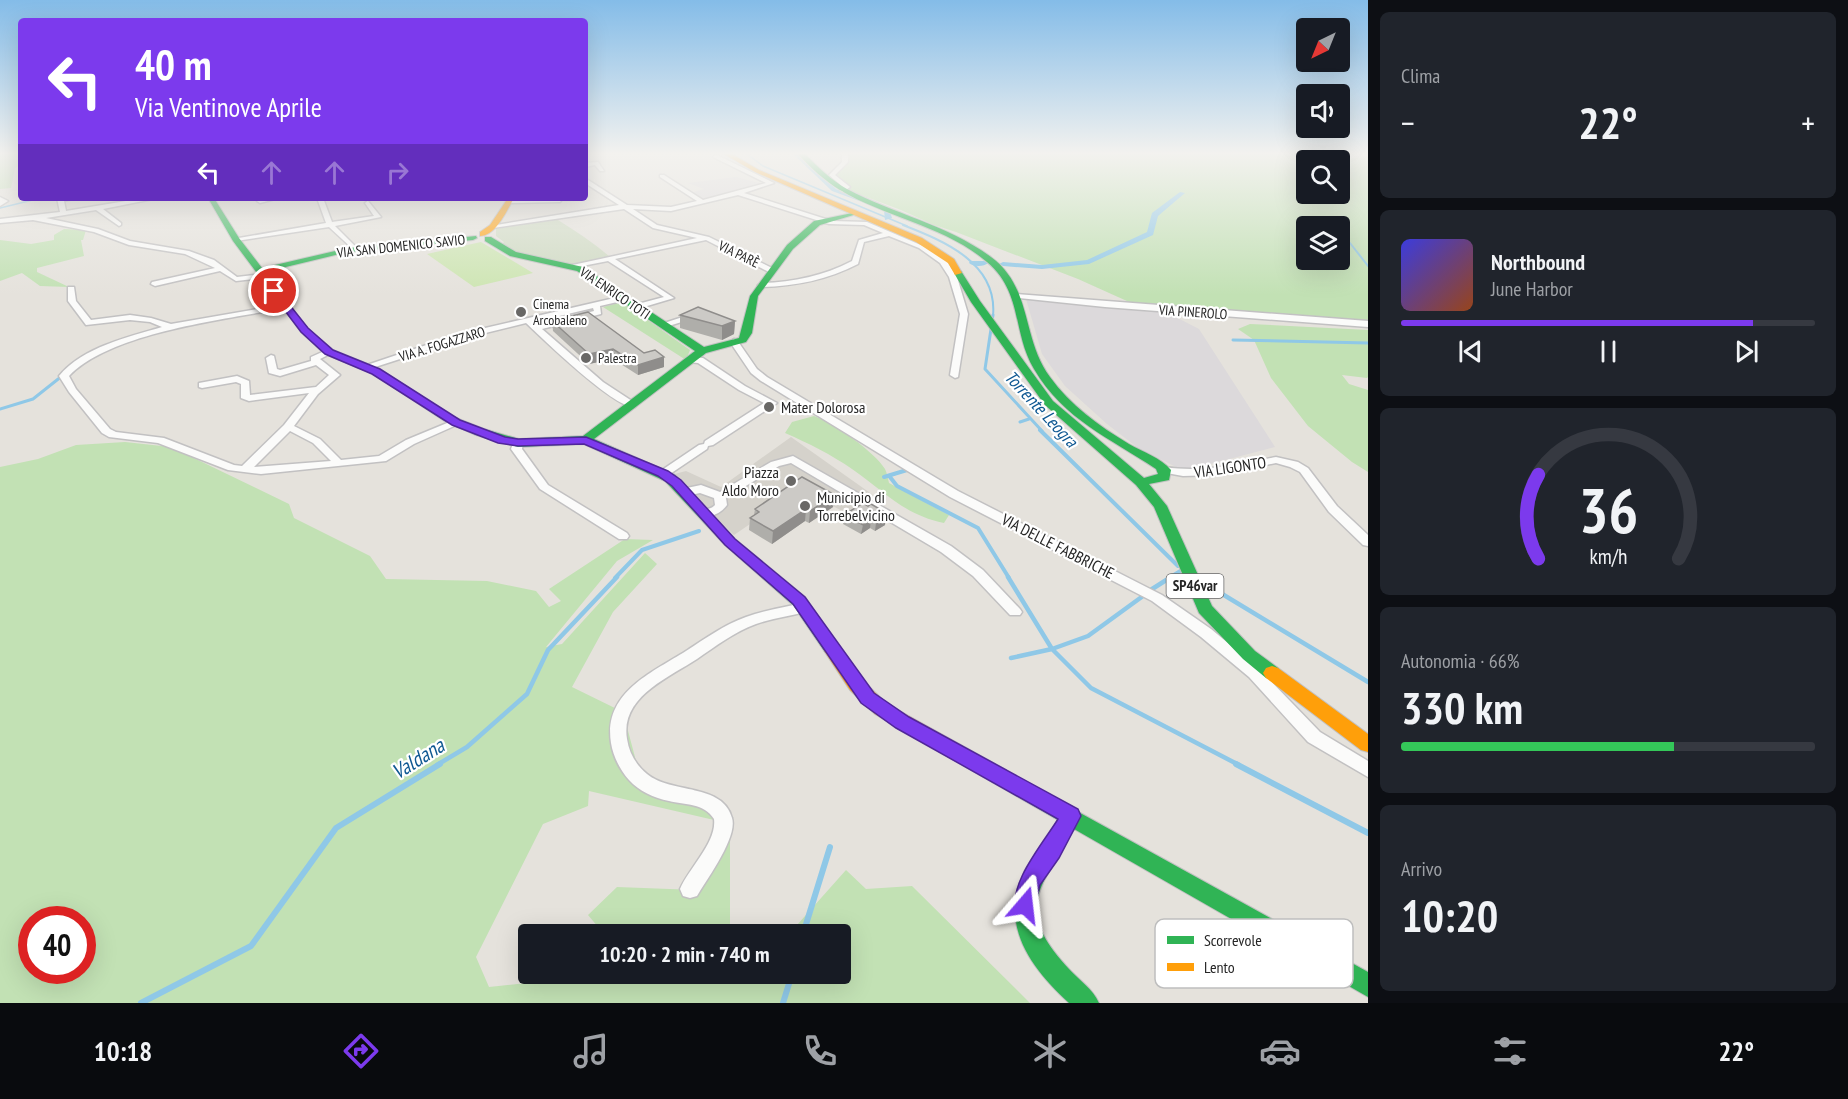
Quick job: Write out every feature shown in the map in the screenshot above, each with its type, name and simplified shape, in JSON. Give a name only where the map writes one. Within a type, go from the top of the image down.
[{"type":"main road","points":[[213,201],[236,239],[304,330],[329,352],[366,367],[456,423],[518,443],[586,440],[663,474],[686,492],[730,542],[787,589],[804,608],[856,685],[881,709],[1252,919]]},
{"type":"main road","points":[[484,234],[510,201]]},
{"type":"main road","name":"SP46var","points":[[827,201],[939,251],[951,261],[976,302],[1049,403],[1141,482],[1160,506],[1205,609],[1249,655],[1300,696],[1368,744]]},
{"type":"main road","points":[[867,201],[935,228],[978,250],[1003,272],[1019,296],[1029,351],[1047,380],[1068,402],[1112,438],[1132,451],[1155,461],[1165,470],[1164,477],[1141,482]]},
{"type":"main road","points":[[586,440],[697,356],[746,337],[754,296],[790,247],[823,220],[855,213]]},
{"type":"main road","name":"VIA SAN DOMENICO SAVIO","points":[[261,274],[355,249],[440,243],[484,234]]},
{"type":"main road","name":"VIA ENRICO TOTI","points":[[484,234],[513,254],[572,266],[589,273],[662,325],[697,356]]},
{"type":"main road","points":[[1071,816],[1030,881],[1025,905],[1027,930],[1038,954],[1087,1003]]},
{"type":"main road","points":[[1353,976],[1368,985]]},
{"type":"street","points":[[60,201],[63,214]]},
{"type":"street","points":[[0,221],[63,214],[138,201]]},
{"type":"street","points":[[321,201],[329,223],[355,249]]},
{"type":"street","name":"VIA PARÈ","points":[[614,201],[655,227],[707,238],[767,277]]},
{"type":"street","points":[[484,234],[626,209],[665,209],[701,201]]},
{"type":"street","points":[[763,201],[838,224],[864,223],[931,253],[944,262],[953,277],[964,314],[955,375]]},
{"type":"street","points":[[236,239],[378,217],[368,203]]},
{"type":"street","points":[[0,229],[15,226],[93,229],[119,224],[98,208]]},
{"type":"street","points":[[33,218],[93,229],[129,243],[187,252],[207,260],[238,279],[261,274]]},
{"type":"street","points":[[767,277],[792,283],[836,273],[855,262],[861,241],[888,234]]},
{"type":"street","name":"VIA PARÈ","points":[[572,266],[707,238]]},
{"type":"street","points":[[610,259],[670,298],[637,307]]},
{"type":"street","points":[[154,284],[220,269]]},
{"type":"street","points":[[71,289],[72,301],[89,323],[134,318],[162,323],[170,327]]},
{"type":"street","name":"VIA PINEROLO","points":[[1019,296],[1106,305],[1368,324]]},
{"type":"street","name":"VIA A. FOGAZZARO","points":[[366,367],[462,336],[622,297]]},
{"type":"street","points":[[538,327],[598,312],[596,304]]},
{"type":"street","points":[[286,306],[170,327],[130,340],[76,364],[64,376],[72,390],[106,431],[113,435],[160,440],[212,462],[261,471],[382,459],[410,441],[456,423]]},
{"type":"street","points":[[662,325],[698,315],[707,318]]},
{"type":"street","points":[[523,321],[538,327],[600,384],[631,405]]},
{"type":"street","name":"VIA DELLE FABBRICHE","points":[[734,342],[754,371],[764,379],[954,494],[1156,598],[1206,633],[1254,673],[1314,737],[1368,770]]},
{"type":"street","points":[[245,469],[288,427],[317,390],[334,375],[314,359],[329,352]]},
{"type":"street","points":[[663,474],[750,415],[772,403],[742,388],[697,356]]},
{"type":"street","points":[[271,358],[272,371],[280,373],[318,362]]},
{"type":"street","points":[[202,385],[237,379],[246,384],[245,396],[249,398],[317,390]]},
{"type":"street","points":[[288,427],[319,441],[338,464]]},
{"type":"street","points":[[518,443],[516,449],[544,487],[623,536]]},
{"type":"street","points":[[720,496],[735,490],[782,461],[793,459],[946,549],[978,573],[1015,612]]},
{"type":"street","name":"VIA LIGONTO","points":[[1165,470],[1183,473],[1218,472],[1276,460],[1294,464],[1304,470],[1333,509],[1368,542]]},
{"type":"street","points":[[686,492],[702,489],[720,496]]},
{"type":"street","points":[[705,514],[717,510],[721,505],[720,496]]},
{"type":"street","points":[[690,889],[723,833],[724,819],[720,811],[706,800],[664,793],[637,777],[625,760],[621,749],[616,730],[618,721],[625,707],[643,686],[732,629],[760,618],[804,608]]},
{"type":"shaded area","points":[[1026,299],[1166,312],[1199,329],[1275,447],[1184,471],[1138,448],[1065,386],[1042,354]]},
{"type":"shaded area","name":"Piazza Aldo Moro","points":[[791,437],[873,495],[846,513],[801,489],[734,535],[671,475],[686,471],[721,487]]},
{"type":"green space","points":[[877,201],[1296,201],[1296,204],[1350,204],[1350,201],[1368,201],[1368,323],[1138,306],[1078,279]]},
{"type":"green space","points":[[555,218],[610,257],[577,264],[549,261],[528,256],[510,248],[502,244],[504,242],[496,236],[496,229]]},
{"type":"green space","points":[[64,229],[86,230],[81,240],[84,256],[37,268],[37,272],[69,287],[40,286],[22,273],[0,281],[0,240],[31,244],[54,240],[54,235]]},
{"type":"green space","points":[[481,242],[533,273],[474,287],[427,254]]},
{"type":"green space","points":[[622,302],[690,350],[686,360],[603,307]]},
{"type":"green space","points":[[1250,324],[1368,330],[1368,377],[1342,375],[1349,384],[1368,390],[1368,472],[1308,426],[1271,378],[1254,340],[1238,329]]},
{"type":"green space","points":[[814,416],[842,431],[872,454],[885,469],[889,483],[949,515],[944,523],[906,508],[844,464],[785,433],[792,422]]},
{"type":"green space","points":[[125,442],[171,447],[289,504],[294,518],[370,556],[386,579],[487,581],[536,591],[549,607],[561,601],[549,589],[625,539],[653,540],[617,561],[546,647],[562,644],[645,553],[657,564],[613,612],[572,687],[623,712],[640,776],[727,823],[589,791],[588,806],[543,824],[476,957],[489,987],[518,984],[851,984],[851,924],[798,924],[846,870],[866,889],[912,886],[1030,1003],[0,1003],[0,467],[38,459],[76,445]]},
{"type":"green space","points":[[730,837],[730,924],[596,924],[588,915],[617,887],[696,890]]},
{"type":"building","points":[[698,307],[735,321],[722,326],[680,315]]},
{"type":"building","points":[[588,312],[644,353],[655,350],[664,357],[638,365],[613,349],[589,354],[552,321]]},
{"type":"building","points":[[802,477],[835,495],[810,511],[806,509],[773,531],[750,518],[759,512],[755,509]]},
{"type":"building","points":[[863,503],[868,506],[871,504],[883,511],[880,513],[886,516],[876,523],[871,520],[863,525],[844,515]]},
{"type":"waterway","points":[[0,208],[29,201]]},
{"type":"waterway","name":"Torrente Leogra","points":[[847,201],[907,226]]},
{"type":"waterway","points":[[864,201],[887,209],[888,218]]},
{"type":"waterway","points":[[1003,264],[1042,267],[1089,262],[1150,233],[1155,215],[1172,201]]},
{"type":"waterway","name":"Torrente Leogra","points":[[903,225],[951,247],[978,268],[987,282],[992,298],[993,315]]},
{"type":"waterway","points":[[1350,243],[1368,266]]},
{"type":"waterway","points":[[973,263],[984,263]]},
{"type":"waterway","name":"Torrente Leogra","points":[[992,321],[993,315]]},
{"type":"waterway","name":"Torrente Leogra","points":[[991,329],[985,369],[1042,431]]},
{"type":"waterway","points":[[1233,340],[1368,343]]},
{"type":"waterway","points":[[0,409],[33,399],[62,376]]},
{"type":"waterway","name":"Valdana","points":[[1020,422],[1029,419]]},
{"type":"waterway","name":"Torrente Leogra","points":[[1040,430],[1178,566]]},
{"type":"waterway","name":"Valdana","points":[[884,477],[907,470]]},
{"type":"waterway","points":[[890,477],[897,486],[978,528],[1009,578]]},
{"type":"waterway","name":"Valdana","points":[[615,578],[642,550],[699,531]]},
{"type":"waterway","points":[[1169,578],[1182,570]]},
{"type":"waterway","name":"Valdana","points":[[437,765],[467,747],[527,694],[548,650],[617,577]]},
{"type":"waterway","points":[[1008,577],[1052,649]]},
{"type":"waterway","points":[[1149,591],[1171,577]]},
{"type":"waterway","name":"Torrente Leogra","points":[[1199,580],[1368,682]]},
{"type":"waterway","points":[[1052,649],[1088,636],[1143,596]]},
{"type":"waterway","points":[[1011,658],[1052,649]]},
{"type":"waterway","points":[[1052,649],[1091,688],[1239,765]]},
{"type":"waterway","name":"Valdana","points":[[141,1003],[251,946],[336,828],[440,764]]},
{"type":"waterway","points":[[1236,764],[1368,833]]},
{"type":"waterway","points":[[806,924],[830,847]]},
{"type":"waterway","points":[[783,1003],[789,984]]},
{"type":"traffic: fast","points":[[213,201],[236,239],[304,330],[329,352],[376,371],[447,418],[480,432],[518,443],[586,440],[670,478],[730,542],[799,601],[831,648]]},
{"type":"traffic: fast","points":[[867,201],[955,238],[990,260],[1003,273],[1018,299],[1031,354],[1056,392],[1101,431],[1165,470],[1164,477],[1141,482]]},
{"type":"traffic: fast","points":[[586,440],[702,351],[743,340],[747,333],[754,296],[790,247],[817,223],[855,213]]},
{"type":"traffic: fast","points":[[259,271],[348,250],[473,238]]},
{"type":"traffic: fast","points":[[488,239],[513,254],[580,269],[702,351]]},
{"type":"traffic: fast","points":[[958,273],[976,302],[1049,403],[1141,482],[1160,506],[1205,609],[1249,655],[1272,673]]},
{"type":"traffic: fast","points":[[999,776],[1251,919]]},
{"type":"traffic: fast","points":[[1071,816],[1032,879],[1026,897],[1025,915],[1029,932],[1037,948],[1061,978],[1087,1003]]},
{"type":"traffic: fast","points":[[1353,977],[1368,985]]},
{"type":"traffic: slow","points":[[483,234],[493,226],[509,201]]},
{"type":"traffic: slow","points":[[827,201],[919,240],[951,261],[958,273]]},
{"type":"traffic: slow","points":[[831,648],[856,685],[881,709],[999,776]]},
{"type":"traffic: slow","points":[[1272,673],[1368,744]]},
{"type":"place","name":"Cinema Arcobaleno","points":[[521,312]]},
{"type":"place","name":"Palestra","points":[[586,358]]},
{"type":"place","name":"Mater Dolorosa","points":[[769,407]]},
{"type":"place","name":"Piazza Aldo Moro","points":[[791,481]]},
{"type":"place","name":"Municipio di Torrebelvicino","points":[[805,506]]},
{"type":"route","points":[[274,291],[315,342],[329,352],[376,371],[456,423],[518,443],[586,440],[670,478],[730,542],[799,601],[867,698],[903,723],[1071,816],[1030,881],[1025,905]]}]
